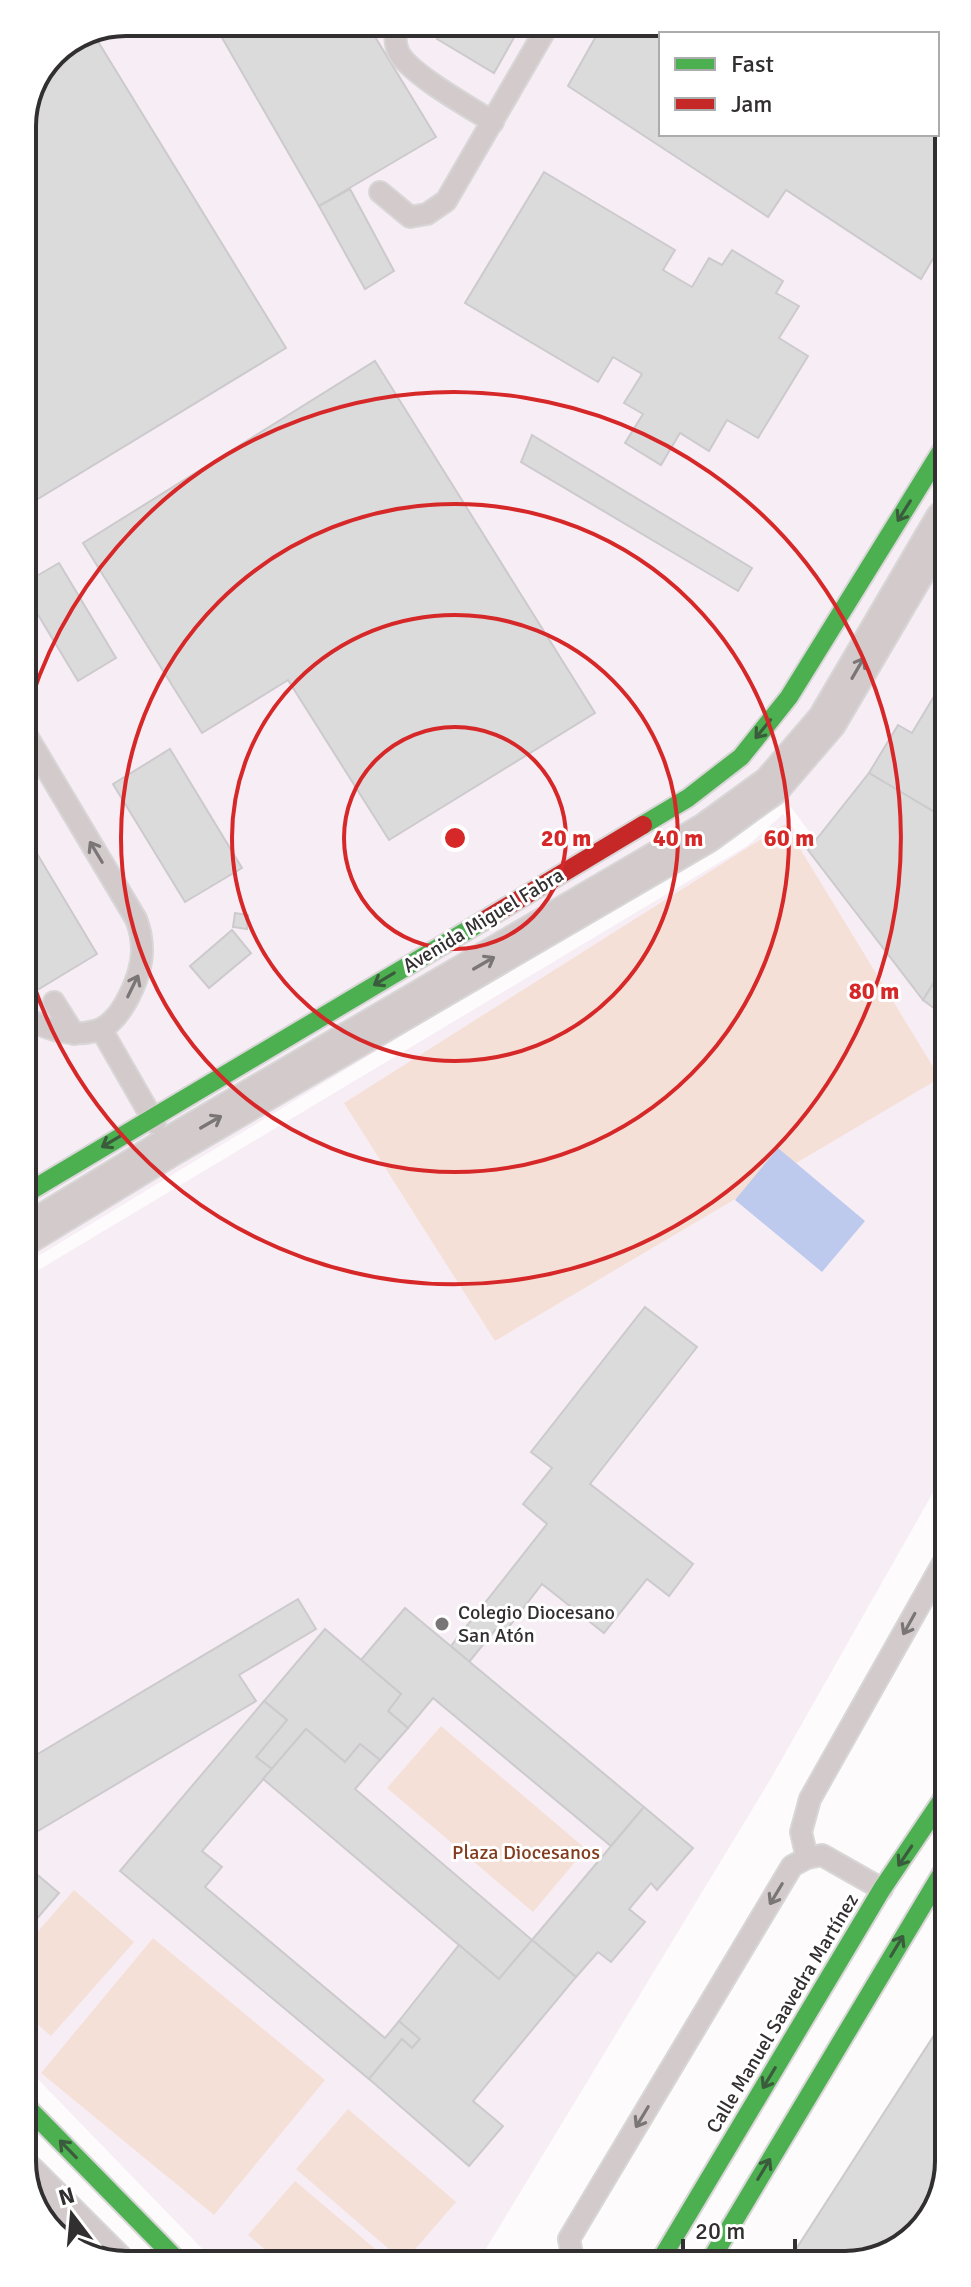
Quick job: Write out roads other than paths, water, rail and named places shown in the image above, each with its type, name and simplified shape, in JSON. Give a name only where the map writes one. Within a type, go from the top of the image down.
[{"type":"street","name":"Avenida Miguel Fabra","points":[[36,1227],[160,1132],[688,798],[741,757],[789,697],[935,461]]},
{"type":"street","name":"Avenida Miguel Fabra","points":[[36,1189],[160,1132],[706,833],[772,785],[827,721],[935,537]]},
{"type":"street","name":"Calle Manuel Saavedra Martínez","points":[[666,2251],[882,1889],[935,1810]]},
{"type":"street","points":[[716,2251],[935,1884]]},
{"type":"street","points":[[36,2116],[168,2251]]},
{"type":"street","points":[[41,2189],[98,2246]]},
{"type":"lane","points":[[396,36],[395,43],[401,56],[432,83],[493,122]]},
{"type":"lane","points":[[380,192],[410,217],[427,214],[446,201],[542,36]]},
{"type":"lane","points":[[36,751],[136,919],[142,953],[139,974],[119,1013],[101,1029],[74,1034],[36,1024]]},
{"type":"lane","points":[[54,1002],[74,1034]]},
{"type":"lane","points":[[101,1029],[160,1132]]},
{"type":"lane","points":[[807,1858],[801,1832],[810,1799],[935,1581]]},
{"type":"lane","points":[[571,2251],[569,2239],[792,1866],[822,1855],[882,1889]]},
{"type":"water","points":[[778,1148],[865,1221],[822,1272],[735,1200]]},
{"type":"place","name":"Colegio Diocesano San Atón","points":[[442,1624]]},
{"type":"park label","name":"Plaza Diocesanos","points":[[526,1852]]}]
